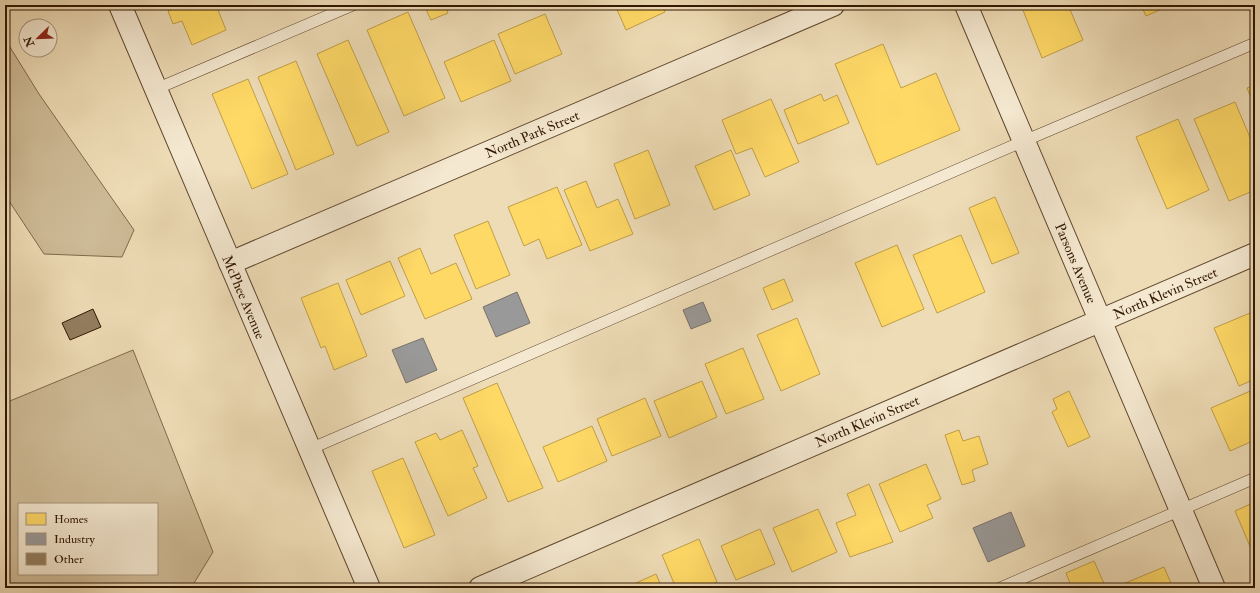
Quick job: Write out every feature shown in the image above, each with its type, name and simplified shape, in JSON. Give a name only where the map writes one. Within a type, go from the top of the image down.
[{"type":"street","name":"McPhee Avenue","points":[[120,5],[369,588]]},
{"type":"street","name":"North Park Street","points":[[230,263],[834,5]]},
{"type":"street","name":"Parsons Avenue","points":[[966,5],[1214,588]]},
{"type":"street","name":"North Klevin Street","points":[[480,588],[1255,254]]},
{"type":"lane","points":[[156,89],[353,5]]},
{"type":"lane","points":[[310,449],[1255,43]]},
{"type":"lane","points":[[1000,588],[1255,478]]},
{"type":"shaded area","points":[[5,39],[39,94],[134,230],[122,257],[44,254],[5,195]]},
{"type":"shaded area","points":[[133,350],[213,552],[191,588],[5,588],[5,403]]},
{"type":"building: Homes","points":[[175,5],[216,5],[226,30],[192,45],[182,21],[173,24],[168,11],[176,8]]},
{"type":"building: Homes","points":[[424,5],[445,5],[448,13],[431,20]]},
{"type":"building: Homes","points":[[615,5],[662,5],[665,12],[626,30]]},
{"type":"building: Homes","points":[[1021,5],[1068,5],[1083,40],[1042,58]]},
{"type":"building: Homes","points":[[1141,5],[1171,5],[1146,16]]},
{"type":"building: Homes","points":[[408,12],[445,98],[404,116],[367,30]]},
{"type":"building: Homes","points":[[545,14],[562,54],[515,74],[498,34]]},
{"type":"building: Homes","points":[[348,40],[389,132],[357,146],[317,54]]},
{"type":"building: Homes","points":[[494,40],[511,81],[461,102],[444,62]]},
{"type":"building: Homes","points":[[883,44],[901,88],[936,73],[960,130],[877,165],[835,64]]},
{"type":"building: Homes","points":[[296,61],[334,154],[296,170],[258,77]]},
{"type":"building: Homes","points":[[248,79],[288,174],[252,189],[212,94]]},
{"type":"building: Homes","points":[[1255,85],[1255,107],[1247,88]]},
{"type":"building: Homes","points":[[821,94],[824,101],[837,95],[849,123],[798,144],[784,110]]},
{"type":"building: Homes","points":[[771,99],[799,162],[765,177],[752,148],[736,154],[722,120]]},
{"type":"building: Homes","points":[[1235,102],[1255,149],[1255,190],[1229,201],[1194,119]]},
{"type":"building: Homes","points":[[1178,119],[1209,190],[1167,209],[1136,137]]},
{"type":"building: Homes","points":[[648,150],[670,205],[635,219],[614,164]]},
{"type":"building: Homes","points":[[731,150],[750,195],[714,210],[695,166]]},
{"type":"building: Homes","points":[[586,181],[597,208],[618,199],[633,234],[590,251],[564,190]]},
{"type":"building: Homes","points":[[557,187],[582,245],[547,259],[539,239],[524,246],[508,207]]},
{"type":"building: Homes","points":[[995,197],[1019,253],[992,264],[969,208]]},
{"type":"building: Homes","points":[[488,221],[510,275],[476,289],[454,235]]},
{"type":"building: Homes","points":[[961,235],[985,292],[937,313],[913,255]]},
{"type":"building: Homes","points":[[897,245],[924,309],[882,327],[855,263]]},
{"type":"building: Homes","points":[[420,248],[431,274],[456,263],[472,299],[425,319],[398,258]]},
{"type":"building: Homes","points":[[390,261],[405,296],[361,315],[346,280]]},
{"type":"building: Homes","points":[[784,279],[793,301],[772,310],[763,288]]},
{"type":"building: Homes","points":[[338,283],[367,356],[334,370],[325,346],[321,348],[301,298]]},
{"type":"building: Homes","points":[[1255,311],[1255,379],[1239,386],[1214,328]]},
{"type":"building: Homes","points":[[797,318],[820,374],[781,391],[757,335]]},
{"type":"building: Homes","points":[[743,348],[764,399],[726,414],[705,364]]},
{"type":"building: Homes","points":[[702,381],[717,417],[669,438],[654,401]]},
{"type":"building: Homes","points":[[497,383],[543,488],[508,502],[463,398]]},
{"type":"building: Homes","points":[[1255,389],[1255,440],[1230,451],[1211,408]]},
{"type":"building: Homes","points":[[1069,391],[1090,437],[1068,447],[1052,412],[1057,409],[1053,399]]},
{"type":"building: Homes","points":[[645,398],[661,436],[612,456],[597,419]]},
{"type":"building: Homes","points":[[592,426],[607,461],[558,482],[543,447]]},
{"type":"building: Homes","points":[[462,430],[478,466],[473,468],[487,498],[448,516],[415,442],[436,433],[440,440]]},
{"type":"building: Homes","points":[[959,430],[963,441],[979,436],[988,464],[972,470],[975,481],[962,485],[945,435]]},
{"type":"building: Homes","points":[[403,458],[435,535],[404,548],[372,471]]},
{"type":"building: Homes","points":[[926,464],[941,499],[927,505],[933,518],[900,532],[879,484]]},
{"type":"building: Homes","points":[[869,484],[893,542],[850,557],[836,523],[856,515],[847,494]]},
{"type":"building: Homes","points":[[1255,502],[1255,558],[1235,511]]},
{"type":"building: Homes","points":[[818,509],[837,552],[792,572],[773,528]]},
{"type":"building: Homes","points":[[760,529],[775,564],[736,580],[721,546]]},
{"type":"building: Homes","points":[[699,539],[717,582],[702,588],[676,588],[662,555]]},
{"type":"building: Homes","points":[[1094,561],[1106,588],[1072,588],[1066,573]]},
{"type":"building: Homes","points":[[1164,567],[1173,588],[1125,588],[1123,584]]},
{"type":"building: Homes","points":[[656,574],[662,588],[625,588]]},
{"type":"building: Industry","points":[[517,292],[530,323],[496,337],[483,307]]},
{"type":"building: Industry","points":[[703,302],[711,321],[691,329],[683,310]]},
{"type":"building: Industry","points":[[423,338],[437,370],[406,383],[392,350]]},
{"type":"building: Industry","points":[[1011,512],[1025,546],[988,562],[973,528]]},
{"type":"building: Other","points":[[93,309],[101,327],[70,340],[62,323]]}]
